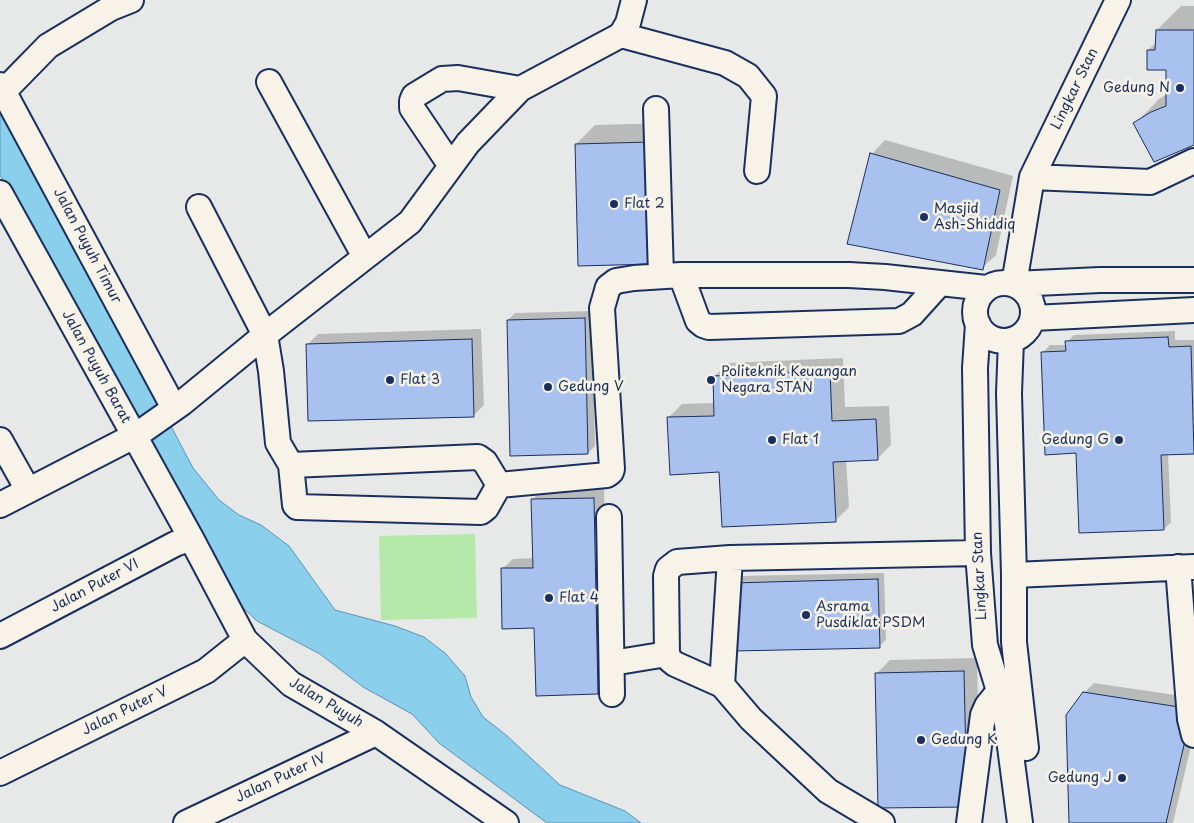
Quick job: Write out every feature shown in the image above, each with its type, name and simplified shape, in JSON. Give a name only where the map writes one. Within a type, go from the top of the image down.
[{"type":"street","points":[[2,88],[48,46],[111,8],[131,0]]},
{"type":"street","points":[[136,435],[171,410],[410,222],[468,143],[520,89],[621,35],[628,23],[634,0]]},
{"type":"street","name":"Lingkar Stan","points":[[1014,284],[1032,177],[1118,0]]},
{"type":"street","points":[[621,35],[725,64],[748,76],[764,96],[757,171]]},
{"type":"street","points":[[452,166],[412,108],[414,96],[442,79],[458,78],[520,89]]},
{"type":"street","points":[[269,82],[365,257]]},
{"type":"street","name":"Jalan Puyuh Timur","points":[[2,88],[171,410]]},
{"type":"street","points":[[656,109],[671,276],[698,321],[703,325],[710,327],[899,321],[912,314],[940,283]]},
{"type":"street","points":[[1032,177],[1150,182],[1194,161]]},
{"type":"street","name":"Jalan Puyuh Barat","points":[[0,193],[136,435],[0,505]]},
{"type":"street","points":[[199,207],[265,335],[271,371],[278,443],[290,465],[295,505],[300,508],[481,512],[486,508],[500,485]]},
{"type":"street","points":[[500,485],[607,475],[611,472],[602,308],[608,287],[616,281],[671,276],[849,276],[885,277],[986,288],[1000,283],[1194,280]]},
{"type":"street","points":[[986,288],[978,298],[975,311],[978,324],[986,335],[998,340],[1011,340],[1021,336],[1029,328],[1034,318],[1033,304],[1030,298],[1026,292],[1014,284]]},
{"type":"street","points":[[1034,318],[1194,310]]},
{"type":"street","name":"Lingkar Stan","points":[[978,324],[975,368],[978,553],[985,645],[1007,724],[1020,823]]},
{"type":"street","points":[[1011,340],[1010,393],[1014,642],[1035,823]]},
{"type":"street","name":"Jalan Puyuh","points":[[136,435],[245,640],[290,684],[376,733],[506,823]]},
{"type":"street","points":[[0,440],[28,490]]},
{"type":"street","points":[[290,465],[478,457],[485,462],[500,485]]},
{"type":"street","points":[[609,517],[612,694]]},
{"type":"street","name":"Jalan Puter VI","points":[[0,636],[175,544],[191,538]]},
{"type":"street","points":[[882,823],[828,791],[751,719],[722,685],[670,660],[667,654],[666,576],[668,569],[677,562],[730,558],[978,553]]},
{"type":"street","points":[[722,685],[730,558]]},
{"type":"street","points":[[1014,575],[1186,567],[1190,719],[1194,735]]},
{"type":"street","name":"Jalan Puter V","points":[[0,773],[206,671],[245,640]]},
{"type":"street","points":[[985,645],[1014,642]]},
{"type":"street","points":[[612,663],[667,654]]},
{"type":"street","points":[[969,823],[983,715],[987,706],[999,691]]},
{"type":"street","name":"Jalan Puter IV","points":[[186,823],[376,733]]},
{"type":"green space","points":[[475,534],[477,618],[381,620],[379,536]]},
{"type":"water","points":[[0,102],[193,468],[219,500],[239,515],[261,525],[289,546],[335,610],[395,626],[424,637],[445,653],[465,676],[471,697],[483,717],[506,735],[560,785],[625,811],[641,823],[547,823],[439,743],[412,714],[363,687],[320,654],[257,621],[236,601],[152,457],[0,175]]},
{"type":"building","name":"Gedung N","points":[[1156,30],[1194,30],[1194,145],[1154,162],[1133,123],[1151,112],[1166,106],[1166,70],[1147,70],[1147,50],[1155,50]]},
{"type":"building","name":"Flat 2","points":[[650,142],[653,264],[578,266],[575,144]]},
{"type":"building","name":"Masjid Ash-Shiddiq","points":[[870,153],[1000,190],[983,270],[847,244]]},
{"type":"building","name":"Gedung V","points":[[585,318],[588,454],[510,456],[507,320]]},
{"type":"building","name":"Gedung G","points":[[1168,337],[1169,347],[1191,346],[1194,454],[1161,455],[1164,530],[1079,533],[1076,453],[1045,455],[1041,352],[1066,351],[1065,341]]},
{"type":"building","name":"Flat 3","points":[[472,339],[474,417],[308,421],[306,344]]},
{"type":"building","name":"Flat 1","points":[[830,371],[832,421],[876,419],[878,460],[833,462],[836,522],[722,527],[719,472],[670,475],[667,417],[714,416],[713,376]]},
{"type":"building","name":"Flat 4","points":[[594,498],[598,694],[536,696],[534,628],[502,629],[501,568],[533,568],[531,499]]},
{"type":"building","name":"Asrama Pusdiklat PSDM","points":[[878,579],[880,648],[733,651],[732,583]]},
{"type":"building","name":"Gedung K","points":[[964,671],[967,807],[878,808],[875,673]]},
{"type":"building","name":"Gedung J","points":[[1083,692],[1179,707],[1177,721],[1187,732],[1166,823],[1069,823],[1066,715]]},
{"type":"place","name":"Gedung N","points":[[1180,88]]},
{"type":"place","name":"Flat 2","points":[[614,204]]},
{"type":"place","name":"Masjid Ash-Shiddiq","points":[[924,217]]},
{"type":"place","name":"Flat 3","points":[[390,380]]},
{"type":"place","name":"Politeknik Keuangan Negara STAN","points":[[711,380]]},
{"type":"place","name":"Gedung V","points":[[548,387]]},
{"type":"place","name":"Flat 1","points":[[772,440]]},
{"type":"place","name":"Gedung G","points":[[1119,440]]},
{"type":"place","name":"Flat 4","points":[[549,598]]},
{"type":"place","name":"Asrama Pusdiklat PSDM","points":[[806,615]]},
{"type":"place","name":"Gedung K","points":[[921,740]]},
{"type":"place","name":"Gedung J","points":[[1122,778]]}]
